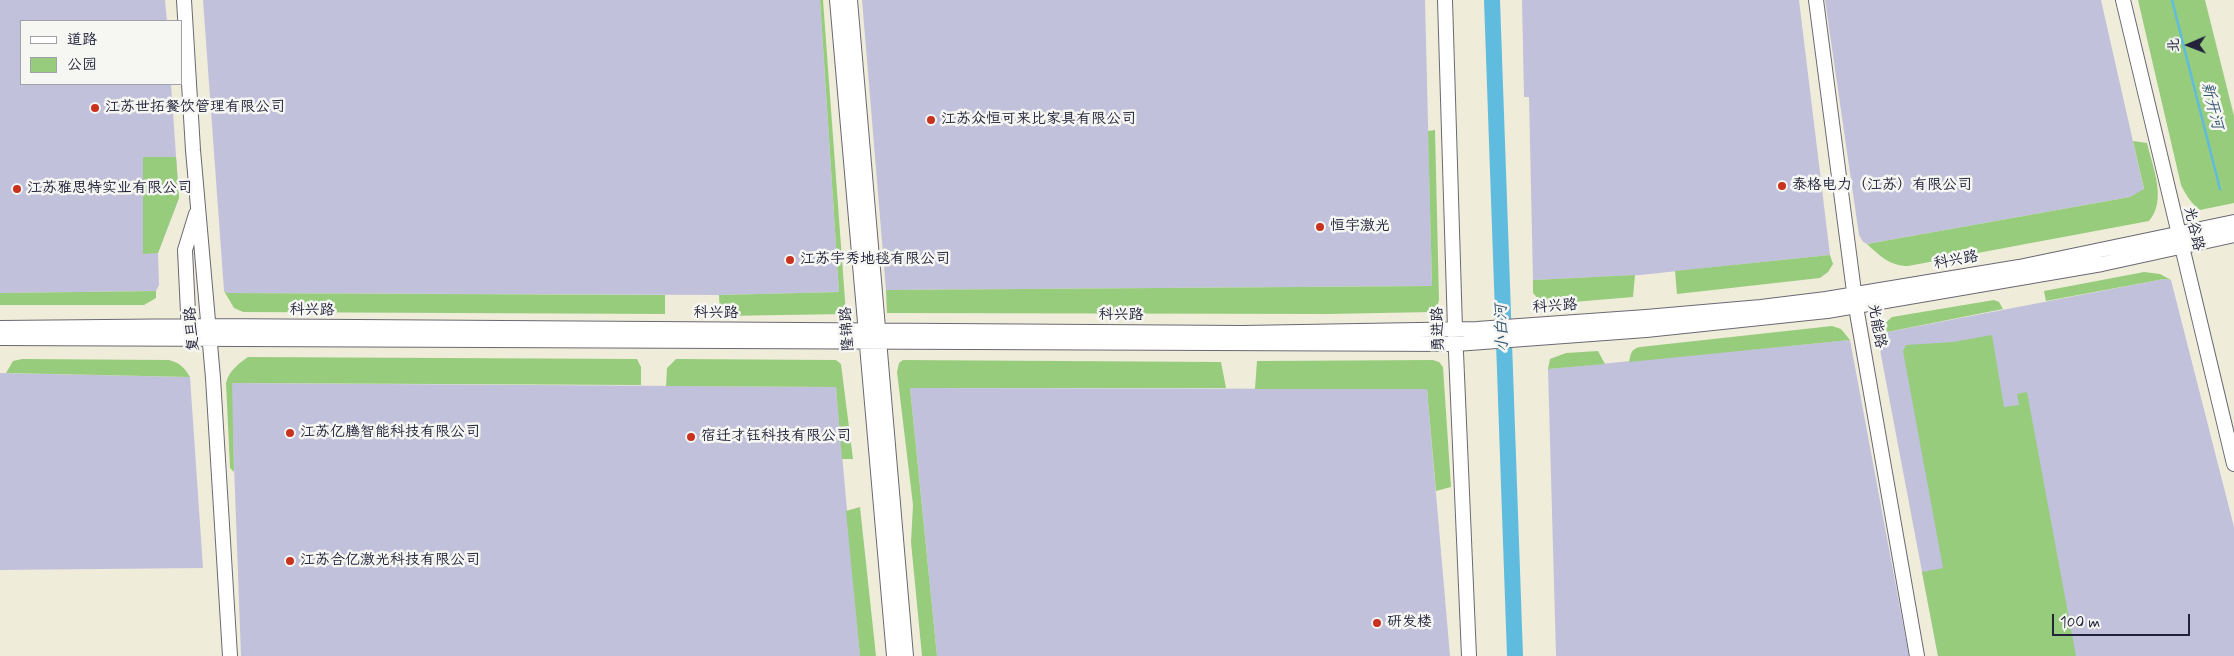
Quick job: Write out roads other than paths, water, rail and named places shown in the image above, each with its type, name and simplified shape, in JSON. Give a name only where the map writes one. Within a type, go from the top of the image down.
[{"type":"main road","name":"复旦路","points":[[184,0],[198,207],[209,333],[230,656]]},
{"type":"main road","name":"隆锦路","points":[[837,0],[906,656]]},
{"type":"main road","name":"隆锦路","points":[[850,0],[894,656]]},
{"type":"main road","name":"勇进路","points":[[1445,0],[1455,329],[1469,656]]},
{"type":"main road","name":"光能路","points":[[1816,0],[1855,301],[1917,656]]},
{"type":"main road","name":"光谷路","points":[[2123,0],[2234,464]]},
{"type":"main road","points":[[189,333],[185,250],[198,207]]},
{"type":"main road","name":"科兴路","points":[[0,328],[189,333],[1478,343],[1742,320],[1855,301],[2024,278],[2180,241],[2234,222]]},
{"type":"main road","name":"科兴路","points":[[2180,241],[2234,235]]},
{"type":"main road","name":"科兴路","points":[[872,337],[1478,329],[1855,301]]},
{"type":"main road","name":"科兴路","points":[[0,338],[189,333]]},
{"type":"waterway","name":"小白河","points":[[1492,0],[1515,656]]},
{"type":"waterway","name":"新开河","points":[[2172,0],[2220,189]]},
{"type":"place","name":"江苏世拓餐饮管理有限公司","points":[[95,108]]},
{"type":"place","name":"江苏众恒可来比家具有限公司","points":[[931,120]]},
{"type":"place","name":"泰格电力（江苏）有限公司","points":[[1782,186]]},
{"type":"place","name":"江苏雅思特实业有限公司","points":[[17,189]]},
{"type":"place","name":"恒宇激光","points":[[1320,227]]},
{"type":"place","name":"江苏宇秀地毯有限公司","points":[[790,260]]},
{"type":"place","name":"江苏亿腾智能科技有限公司","points":[[290,433]]},
{"type":"place","name":"宿迁才钰科技有限公司","points":[[691,437]]},
{"type":"place","name":"江苏合亿激光科技有限公司","points":[[290,561]]},
{"type":"place","name":"研发楼","points":[[1377,623]]}]
